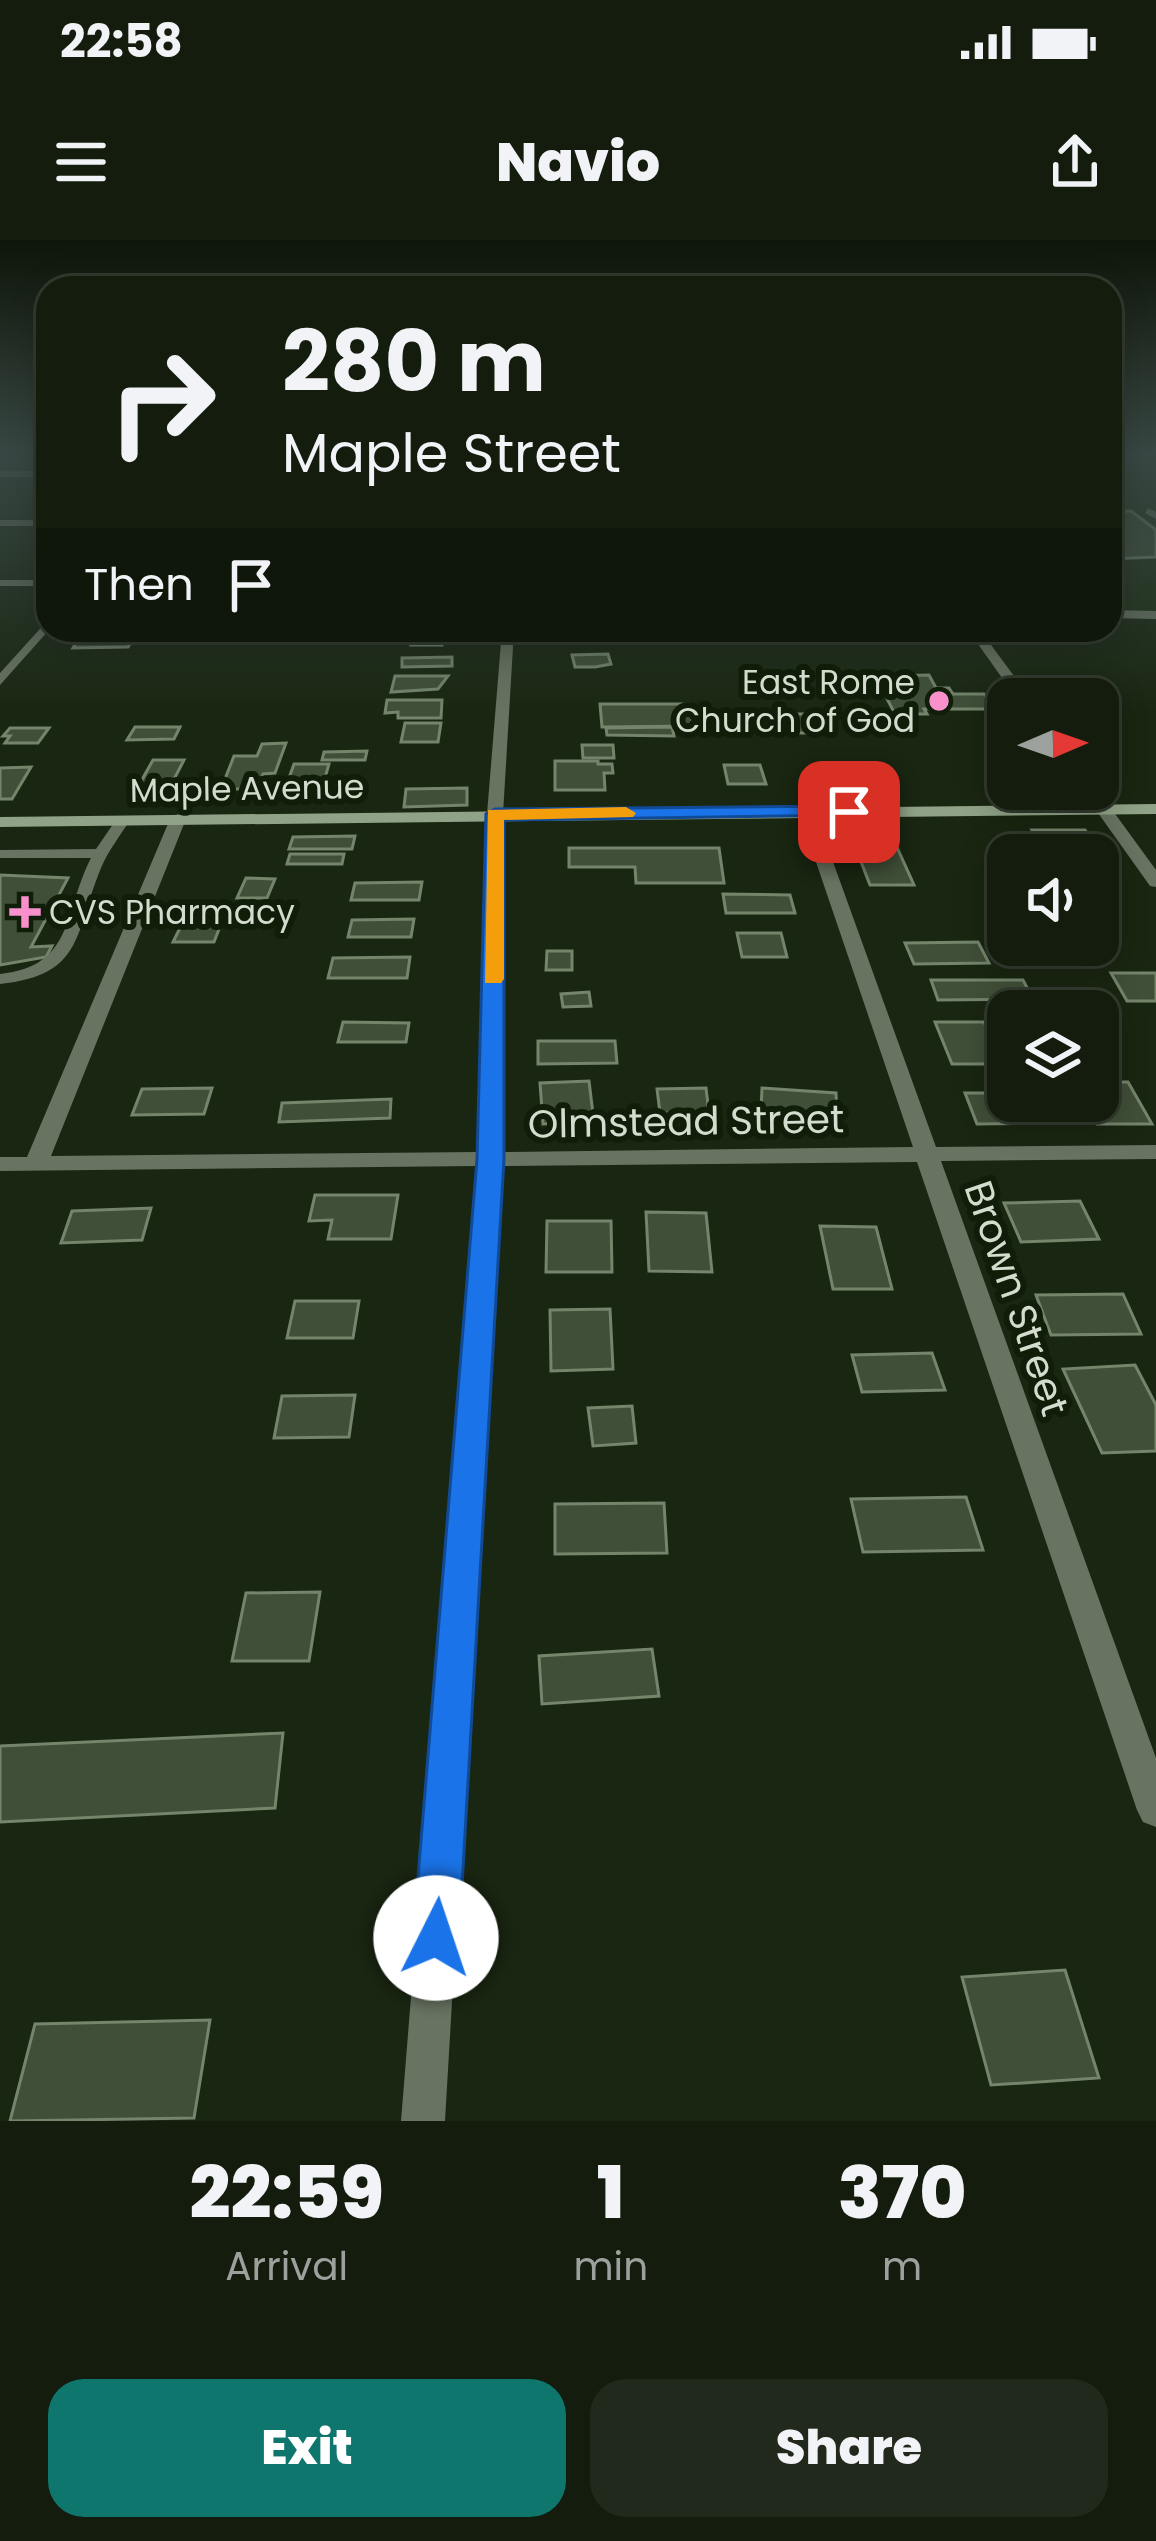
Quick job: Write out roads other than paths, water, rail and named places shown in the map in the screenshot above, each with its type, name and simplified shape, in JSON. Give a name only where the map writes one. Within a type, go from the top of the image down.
[{"type":"main road","name":"Maple Avenue","points":[[1119,809],[1156,808]]},
{"type":"main road","name":"Maple Avenue","points":[[0,822],[1004,810]]},
{"type":"street","points":[[0,583],[36,583]]},
{"type":"street","points":[[1122,614],[1156,615]]},
{"type":"street","points":[[0,681],[36,638]]},
{"type":"street","points":[[423,2121],[490,1159],[495,814],[507,642]]},
{"type":"street","points":[[983,642],[1009,678]]},
{"type":"street","points":[[1104,810],[1156,882]]},
{"type":"street","name":"Brown Street","points":[[807,812],[1156,1810]]},
{"type":"street","points":[[36,1164],[178,819]]},
{"type":"street","name":"Olmstead Street","points":[[0,1164],[1156,1152]]},
{"type":"lane","points":[[0,979],[40,974],[59,960],[98,859],[123,820]]},
{"type":"lane","points":[[0,854],[98,859]]},
{"type":"place","name":"East Rome Church of God","points":[[939,701]]},
{"type":"place","name":"CVS Pharmacy","points":[[25,912]]}]
